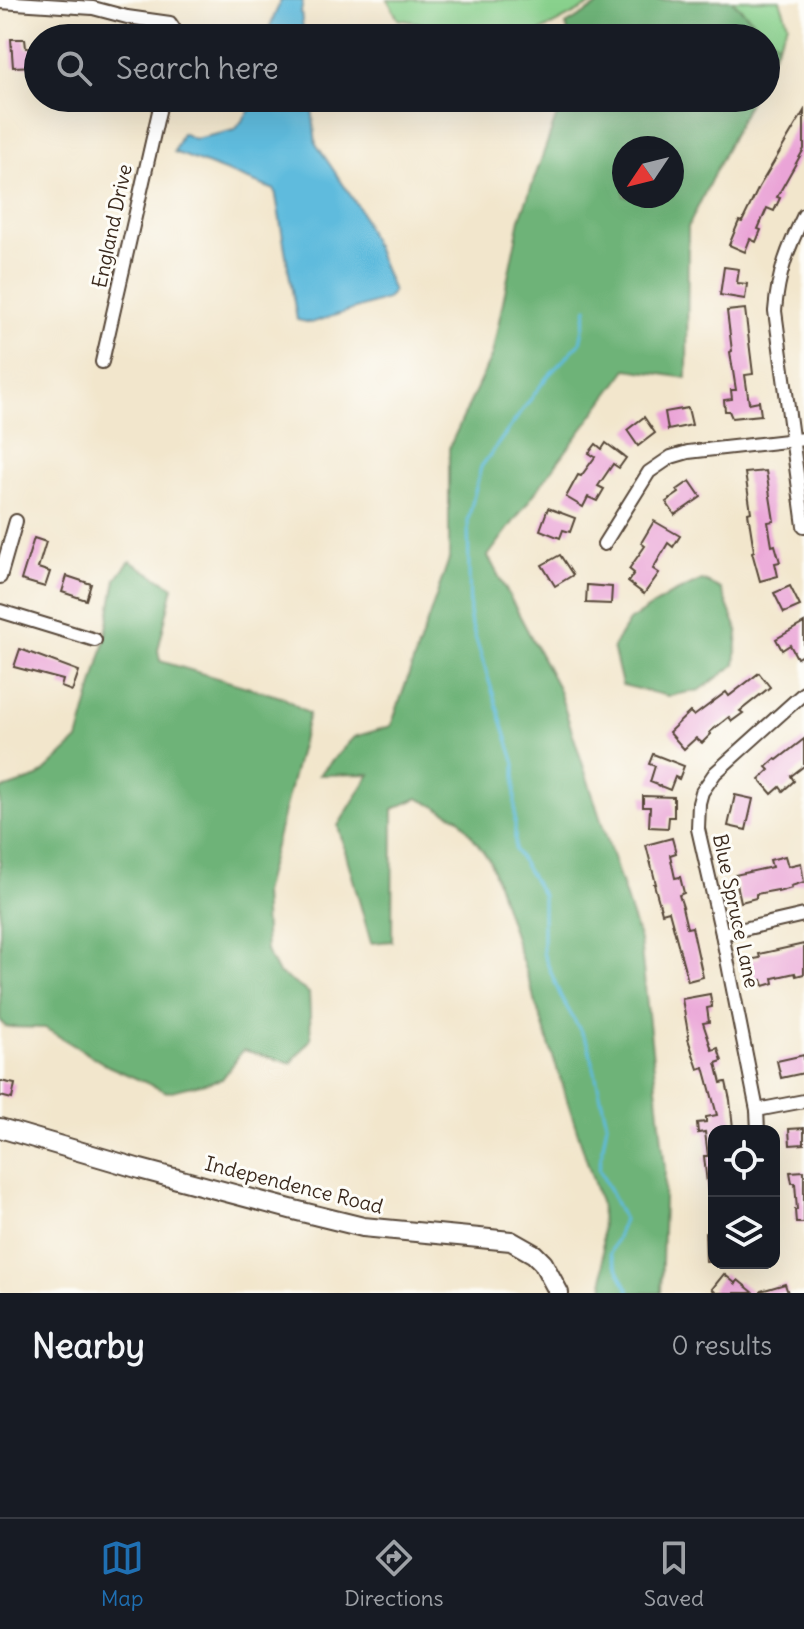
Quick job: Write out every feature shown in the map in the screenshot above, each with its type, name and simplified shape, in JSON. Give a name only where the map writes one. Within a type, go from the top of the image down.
[{"type":"street","points":[[0,2],[93,8],[171,24]]},
{"type":"street","name":"England Drive","points":[[102,362],[159,112]]},
{"type":"street","points":[[804,215],[782,266],[775,311],[798,440],[804,526]]},
{"type":"street","points":[[604,544],[649,472],[671,457],[688,452],[798,440]]},
{"type":"street","points":[[0,577],[16,521]]},
{"type":"street","points":[[0,611],[95,640]]},
{"type":"street","name":"Blue Spruce Lane","points":[[758,1125],[722,934],[698,829],[702,792],[715,773],[804,693]]},
{"type":"street","points":[[722,934],[804,915]]},
{"type":"street","points":[[757,1110],[804,1101]]},
{"type":"street","name":"Independence Road","points":[[0,1128],[168,1177],[363,1227],[511,1241],[543,1263],[559,1293]]},
{"type":"green space","points":[[388,0],[600,0],[555,24],[425,24],[398,19]]},
{"type":"green space","points":[[607,0],[731,0],[757,24],[568,24]]},
{"type":"green space","points":[[731,0],[780,0],[788,24],[780,40],[780,24],[757,24]]},
{"type":"green space","points":[[558,112],[744,112],[688,227],[687,378],[627,369],[488,556],[558,688],[640,941],[665,1168],[661,1293],[604,1293],[601,1205],[490,861],[459,818],[418,798],[393,809],[392,941],[371,943],[338,826],[370,774],[319,775],[354,737],[391,726],[449,559],[449,448],[492,355],[520,219]]},
{"type":"green space","points":[[130,561],[173,587],[158,650],[160,661],[284,698],[309,714],[263,893],[266,951],[277,972],[309,993],[311,1039],[291,1063],[243,1050],[222,1079],[167,1092],[108,1066],[45,1028],[6,1027],[0,1021],[0,790],[38,777],[78,740],[104,645],[116,579]]},
{"type":"green space","points":[[702,580],[721,589],[738,632],[735,665],[700,690],[668,696],[622,685],[613,647],[629,621],[668,596]]},
{"type":"water","points":[[281,0],[303,0],[302,24],[271,24]]},
{"type":"water","points":[[248,112],[313,112],[316,144],[359,208],[393,291],[387,299],[311,323],[297,320],[275,190],[174,152],[182,133],[195,139],[235,130]]},
{"type":"building","points":[[11,39],[24,39],[24,67],[13,67]]},
{"type":"building","points":[[804,111],[804,149],[777,197],[780,198],[774,211],[767,208],[756,242],[750,239],[745,252],[729,245],[739,221],[742,222]]},
{"type":"building","points":[[724,267],[739,269],[737,283],[747,284],[745,299],[720,295]]},
{"type":"building","points":[[745,309],[753,374],[745,375],[749,403],[759,401],[761,415],[732,418],[729,411],[725,411],[724,400],[732,399],[731,390],[736,390],[727,311]]},
{"type":"building","points":[[688,408],[692,425],[668,430],[665,412]]},
{"type":"building","points":[[644,417],[655,433],[638,446],[627,430]]},
{"type":"building","points":[[606,443],[626,458],[619,468],[613,464],[598,486],[604,489],[597,501],[588,497],[583,507],[566,497],[578,475],[581,476],[595,457],[589,453],[596,444],[602,449]]},
{"type":"building","points":[[766,471],[774,521],[768,522],[772,546],[775,545],[780,562],[775,563],[778,576],[760,581],[752,552],[748,513],[751,512],[745,473]]},
{"type":"building","points":[[690,481],[701,497],[675,515],[666,502]]},
{"type":"building","points":[[548,508],[575,518],[570,532],[563,530],[560,538],[540,530]]},
{"type":"building","points":[[654,521],[680,536],[673,547],[668,543],[653,569],[659,573],[644,594],[628,582],[634,573],[629,569],[645,546],[641,543]]},
{"type":"building","points":[[34,538],[46,542],[38,568],[50,572],[45,587],[21,580]]},
{"type":"building","points":[[560,555],[573,575],[555,586],[542,565]]},
{"type":"building","points":[[67,576],[91,584],[86,600],[62,592]]},
{"type":"building","points":[[587,585],[612,587],[611,604],[586,603]]},
{"type":"building","points":[[790,586],[800,606],[784,613],[774,593]]},
{"type":"building","points":[[804,623],[804,654],[797,658],[790,645],[782,650],[776,639]]},
{"type":"building","points":[[20,649],[79,671],[72,691],[61,687],[63,680],[14,667]]},
{"type":"building","points":[[759,673],[770,687],[740,711],[743,713],[732,721],[729,717],[710,732],[702,743],[696,738],[684,749],[669,732],[690,712],[694,716],[726,692],[729,696]]},
{"type":"building","points":[[804,739],[804,766],[791,776],[794,781],[783,791],[780,787],[772,794],[759,779],[775,759]]},
{"type":"building","points":[[653,754],[684,766],[670,790],[650,782],[655,766],[649,764]]},
{"type":"building","points":[[735,795],[753,799],[746,830],[728,826]]},
{"type":"building","points":[[643,796],[674,797],[674,817],[669,817],[668,828],[649,827],[650,807],[643,807]]},
{"type":"building","points":[[672,838],[676,853],[670,855],[675,878],[680,877],[684,893],[679,895],[687,928],[692,927],[703,977],[688,981],[669,911],[662,913],[646,845]]},
{"type":"building","points":[[785,856],[788,866],[801,863],[804,882],[778,892],[756,894],[756,898],[741,902],[735,875],[772,867],[770,860]]},
{"type":"building","points":[[804,944],[804,974],[773,978],[774,983],[764,986],[762,980],[753,982],[748,960],[760,958],[759,954]]},
{"type":"building","points":[[710,994],[712,1007],[707,1008],[709,1022],[703,1023],[712,1050],[718,1048],[722,1061],[716,1063],[721,1083],[726,1082],[730,1100],[733,1125],[708,1125],[708,1156],[705,1132],[698,1133],[697,1123],[706,1122],[706,1117],[717,1115],[704,1067],[698,1069],[688,1039],[682,999]]},
{"type":"building","points":[[804,1055],[804,1073],[781,1078],[777,1061]]},
{"type":"building","points":[[0,1081],[15,1084],[12,1099],[0,1096]]},
{"type":"building","points":[[804,1128],[804,1144],[790,1145],[789,1129]]},
{"type":"building","points":[[704,1156],[708,1156],[708,1193]]},
{"type":"building","points":[[804,1171],[804,1223],[796,1223],[795,1183],[792,1183],[790,1172]]},
{"type":"building","points":[[705,1233],[708,1233],[708,1262],[706,1262]]},
{"type":"building","points":[[724,1274],[736,1284],[738,1280],[754,1293],[716,1293],[712,1289]]},
{"type":"building","points":[[785,1284],[788,1293],[761,1293],[761,1291]]},
{"type":"waterway","points":[[587,308],[580,343],[547,377],[481,467],[468,520],[470,620],[515,764],[515,850],[543,896],[543,953],[561,997],[588,1044],[607,1123],[599,1169],[624,1220],[610,1254],[630,1293]]}]
